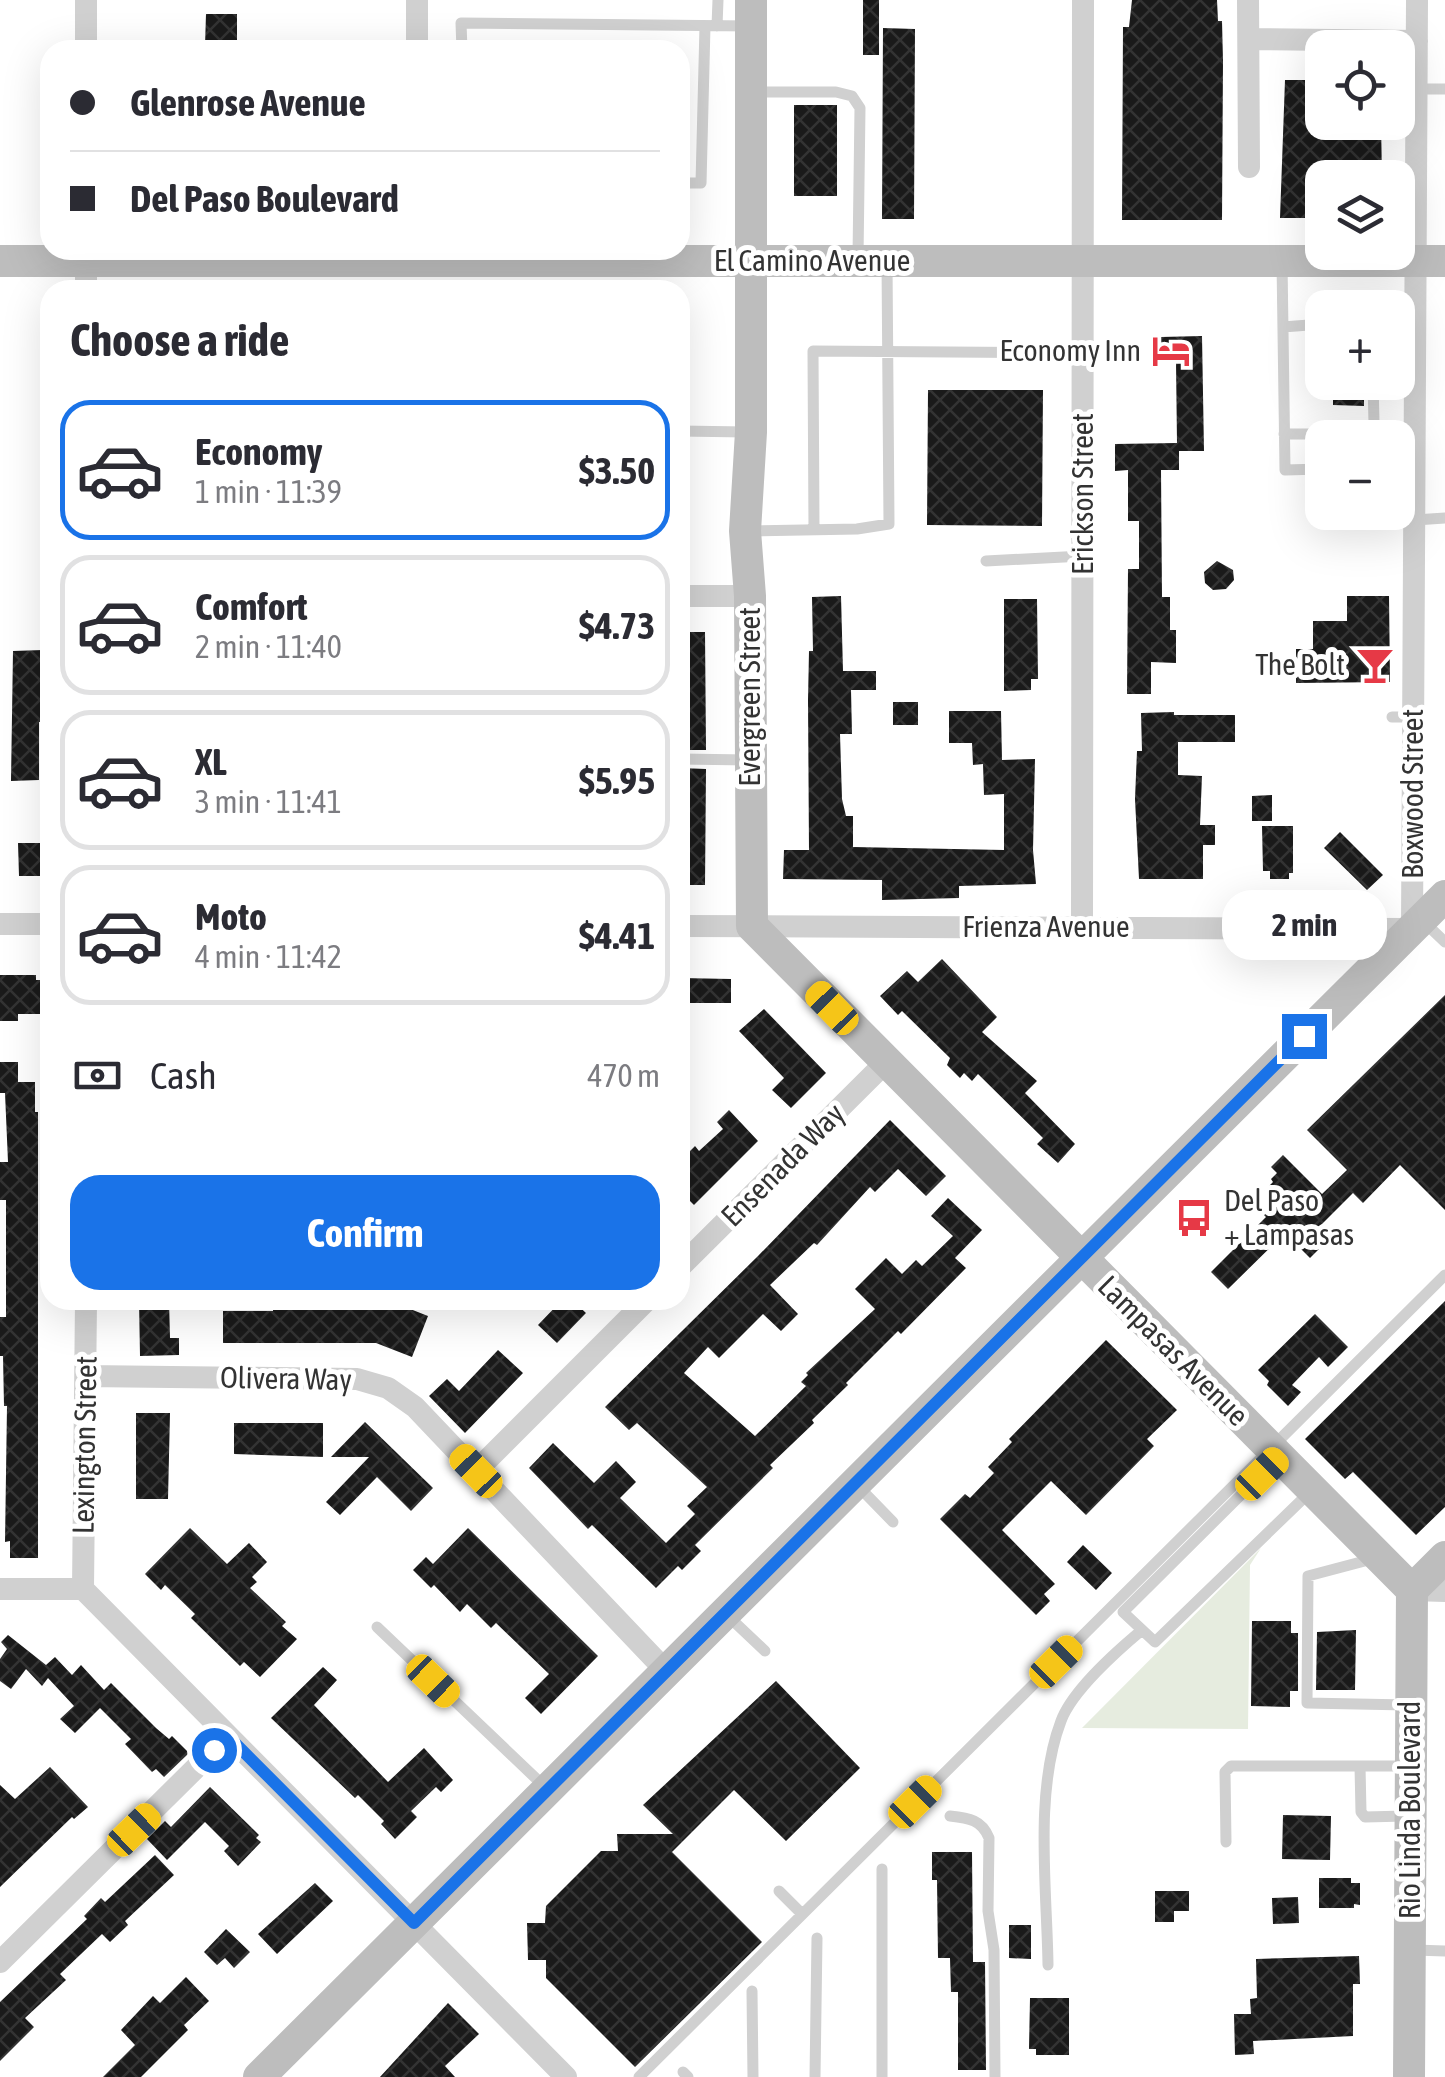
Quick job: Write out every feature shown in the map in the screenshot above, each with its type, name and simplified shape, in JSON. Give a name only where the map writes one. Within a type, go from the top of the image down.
[{"type":"main road","name":"Evergreen Street","points":[[751,13],[750,432],[745,531],[750,596],[752,926]]},
{"type":"main road","name":"El Camino Avenue","points":[[690,259],[1431,262]]},
{"type":"main road","name":"El Camino Avenue","points":[[0,261],[86,267],[148,260]]},
{"type":"main road","points":[[259,2077],[1081,1258],[1431,922]]},
{"type":"main road","points":[[752,926],[1081,1258]]},
{"type":"main road","name":"Lampasas Avenue","points":[[1081,1258],[1412,1590]]},
{"type":"main road","points":[[1412,1590],[1445,1558]]},
{"type":"main road","name":"Rio Linda Boulevard","points":[[1409,2077],[1412,1590]]},
{"type":"street","points":[[86,0],[86,40]]},
{"type":"street","points":[[416,40],[417,0]]},
{"type":"street","name":"Erickson Street","points":[[1082,928],[1084,0]]},
{"type":"street","points":[[1248,0],[1249,168]]},
{"type":"street","name":"Boxwood Street","points":[[1412,420],[1431,262],[1417,89],[1417,0]]},
{"type":"street","points":[[1249,39],[1417,41]]},
{"type":"street","name":"Boxwood Street","points":[[1414,530],[1403,717],[1431,922]]},
{"type":"street","points":[[690,596],[750,596]]},
{"type":"street","name":"Frienza Avenue","points":[[690,926],[1082,928],[1431,922]]},
{"type":"street","points":[[0,924],[40,924]]},
{"type":"street","name":"Ensenada Way","points":[[690,1258],[886,1062]]},
{"type":"street","name":"Lexington Street","points":[[84,1589],[86,1310]]},
{"type":"street","points":[[476,1471],[636,1310]]},
{"type":"street","name":"Olivera Way","points":[[86,1376],[357,1379],[402,1396],[666,1671]]},
{"type":"street","points":[[0,1589],[84,1589],[566,2077]]},
{"type":"street","points":[[1412,1590],[1445,1590]]},
{"type":"street","points":[[0,1962],[228,1736]]},
{"type":"lane","points":[[690,183],[701,183],[712,26],[718,0]]},
{"type":"lane","points":[[462,40],[461,22],[712,26],[751,13]]},
{"type":"lane","points":[[1417,89],[1445,89]]},
{"type":"lane","points":[[745,531],[888,524],[888,351],[872,261],[858,213],[860,108],[852,96],[836,92],[751,92]]},
{"type":"lane","points":[[1282,262],[1285,470],[1305,469]]},
{"type":"lane","points":[[1283,327],[1305,325]]},
{"type":"lane","points":[[814,530],[813,351],[1083,353]]},
{"type":"lane","points":[[1284,434],[1365,434],[1374,423],[1373,400]]},
{"type":"lane","points":[[690,431],[750,432]]},
{"type":"lane","points":[[1415,520],[1445,518]]},
{"type":"lane","points":[[986,561],[1082,556]]},
{"type":"lane","points":[[690,760],[750,760]]},
{"type":"lane","points":[[1312,1490],[1155,1642],[1123,1612],[1445,1275]]},
{"type":"lane","points":[[639,2077],[1274,1452]]},
{"type":"lane","points":[[855,1483],[893,1522]]},
{"type":"lane","points":[[1378,1557],[1308,1576],[1308,1703],[1411,1706]]},
{"type":"lane","points":[[724,1613],[765,1651]]},
{"type":"lane","points":[[377,1627],[548,1790]]},
{"type":"lane","points":[[1048,1964],[1046,1791],[1062,1718],[1106,1660],[1142,1630]]},
{"type":"lane","points":[[1226,1842],[1224,1772],[1231,1766],[1411,1766]]},
{"type":"lane","points":[[1360,1766],[1361,1812],[1365,1817],[1410,1816]]},
{"type":"lane","points":[[950,1816],[970,1818],[984,1827],[989,1838],[995,2077]]},
{"type":"lane","points":[[882,1869],[882,2077]]},
{"type":"lane","points":[[779,1891],[802,1914]]},
{"type":"lane","points":[[815,2077],[816,1938]]},
{"type":"lane","points":[[1410,1950],[1445,1951]]},
{"type":"lane","points":[[752,1991],[753,2077]]},
{"type":"shaded area","points":[[1261,1548],[1250,1565],[1248,1729],[1082,1728]]},
{"type":"building","points":[[863,0],[879,0],[879,55],[863,55]]},
{"type":"building","points":[[1132,0],[1217,0],[1223,61],[1222,220],[1122,220],[1123,27],[1129,27]]},
{"type":"building","points":[[206,14],[237,14],[237,40],[205,40]]},
{"type":"building","points":[[883,28],[915,29],[914,219],[882,219]]},
{"type":"building","points":[[1285,80],[1305,80],[1305,140],[1381,140],[1382,160],[1305,160],[1305,218],[1280,218]]},
{"type":"building","points":[[794,105],[837,105],[837,196],[794,196]]},
{"type":"building","points":[[1202,336],[1204,451],[1179,451],[1179,470],[1161,470],[1162,597],[1170,597],[1176,663],[1151,662],[1151,694],[1127,694],[1128,569],[1139,569],[1139,521],[1128,521],[1128,470],[1115,471],[1115,444],[1177,443],[1176,362],[1161,362],[1161,337]]},
{"type":"building","points":[[928,390],[1043,390],[1042,526],[927,525]]},
{"type":"building","points":[[1333,400],[1364,400],[1364,406],[1333,405]]},
{"type":"building","points":[[1217,561],[1233,570],[1234,580],[1226,589],[1213,590],[1205,583],[1204,572]]},
{"type":"building","points":[[841,596],[843,671],[876,671],[876,690],[851,690],[852,734],[840,734],[842,799],[846,816],[853,816],[853,847],[1004,850],[1004,794],[984,795],[983,764],[973,765],[972,743],[949,743],[949,711],[1001,711],[1002,760],[1035,759],[1036,884],[959,886],[959,898],[882,900],[882,880],[783,879],[784,850],[809,850],[812,597]]},
{"type":"building","points":[[1347,596],[1389,596],[1390,682],[1296,683],[1296,649],[1313,649],[1313,621],[1347,621]]},
{"type":"building","points":[[1004,599],[1037,599],[1038,679],[1031,679],[1031,690],[1004,691]]},
{"type":"building","points":[[690,632],[705,632],[706,750],[690,750]]},
{"type":"building","points":[[40,650],[39,780],[11,781],[13,651]]},
{"type":"building","points":[[893,702],[918,702],[918,725],[893,725]]},
{"type":"building","points":[[1141,713],[1235,715],[1235,742],[1178,742],[1178,775],[1202,776],[1200,825],[1215,825],[1215,845],[1203,845],[1203,879],[1139,879],[1135,799],[1137,751],[1142,751]]},
{"type":"building","points":[[690,768],[706,769],[705,885],[690,885]]},
{"type":"building","points":[[1272,795],[1272,821],[1252,821],[1252,796]]},
{"type":"building","points":[[1262,826],[1293,826],[1293,873],[1289,873],[1289,879],[1270,879],[1270,871],[1263,871]]},
{"type":"building","points":[[1340,832],[1383,875],[1367,890],[1324,848]]},
{"type":"building","points":[[18,843],[40,843],[40,876],[19,876]]},
{"type":"building","points":[[942,959],[997,1017],[982,1032],[1037,1081],[1025,1093],[1075,1144],[1058,1163],[1037,1144],[1043,1138],[978,1074],[972,1081],[964,1073],[960,1078],[947,1065],[950,1058],[902,1011],[898,1015],[880,996],[907,971],[918,982]]},
{"type":"building","points":[[0,975],[36,975],[36,980],[40,980],[40,1014],[18,1014],[18,1021],[0,1021]]},
{"type":"building","points":[[690,978],[731,979],[731,1003],[690,1003]]},
{"type":"building","points":[[1445,995],[1445,1210],[1400,1165],[1363,1203],[1353,1193],[1316,1230],[1327,1241],[1310,1258],[1285,1233],[1228,1289],[1211,1272],[1266,1217],[1252,1203],[1273,1182],[1271,1179],[1277,1173],[1271,1167],[1283,1155],[1322,1194],[1347,1170],[1307,1130]]},
{"type":"building","points":[[764,1009],[826,1073],[791,1108],[772,1090],[784,1078],[739,1031]]},
{"type":"building","points":[[0,1062],[18,1062],[18,1082],[35,1082],[38,1112],[38,1558],[10,1558],[10,1541],[5,1542],[7,1406],[0,1356],[0,1317],[6,1317],[6,1200],[0,1200],[0,1162],[8,1162]]},
{"type":"building","points":[[729,1110],[758,1141],[694,1205],[690,1201],[690,1151],[695,1146],[699,1151],[723,1129],[717,1122]]},
{"type":"building","points":[[890,1120],[946,1176],[926,1196],[898,1169],[875,1192],[870,1187],[817,1245],[814,1243],[770,1285],[798,1314],[781,1331],[763,1314],[719,1358],[708,1347],[684,1373],[755,1436],[806,1386],[801,1382],[806,1373],[875,1309],[855,1289],[886,1258],[902,1274],[916,1260],[922,1266],[953,1236],[931,1216],[948,1198],[982,1230],[955,1258],[966,1268],[846,1383],[812,1420],[814,1423],[770,1465],[773,1468],[695,1545],[701,1551],[682,1570],[678,1566],[656,1588],[592,1525],[588,1529],[529,1468],[553,1443],[594,1483],[616,1461],[636,1482],[620,1498],[666,1543],[695,1514],[687,1506],[707,1487],[637,1423],[629,1430],[605,1407]]},
{"type":"building","points":[[1445,1301],[1445,1507],[1416,1535],[1353,1472],[1345,1479],[1305,1439]]},
{"type":"building","points":[[139,1310],[169,1310],[170,1338],[179,1338],[179,1355],[140,1356]]},
{"type":"building","points":[[413,1310],[428,1316],[412,1357],[376,1343],[223,1343],[223,1311]]},
{"type":"building","points":[[552,1310],[586,1313],[557,1343],[538,1325]]},
{"type":"building","points":[[1315,1314],[1348,1347],[1328,1367],[1319,1357],[1292,1385],[1301,1392],[1288,1406],[1258,1370]]},
{"type":"building","points":[[1106,1340],[1177,1410],[1147,1439],[1154,1446],[1086,1515],[1051,1481],[1002,1530],[1055,1584],[1044,1594],[1050,1601],[1036,1615],[940,1519],[965,1494],[970,1498],[994,1473],[988,1467],[1012,1442],[1009,1439]]},
{"type":"building","points":[[498,1350],[523,1373],[465,1433],[429,1396],[447,1379],[459,1391]]},
{"type":"building","points":[[136,1413],[170,1413],[168,1499],[136,1499]]},
{"type":"building","points":[[365,1422],[433,1488],[411,1511],[377,1477],[340,1515],[326,1502],[369,1457],[331,1457]]},
{"type":"building","points":[[234,1423],[323,1423],[323,1457],[234,1454]]},
{"type":"building","points":[[190,1528],[227,1564],[249,1543],[267,1562],[252,1577],[257,1582],[250,1588],[286,1622],[282,1626],[297,1639],[260,1677],[244,1662],[240,1666],[191,1618],[195,1614],[165,1585],[161,1590],[145,1574]]},
{"type":"building","points":[[468,1528],[598,1656],[541,1714],[525,1698],[549,1674],[496,1623],[491,1628],[467,1604],[460,1612],[413,1570],[426,1557],[433,1564]]},
{"type":"building","points":[[1083,1545],[1112,1573],[1096,1590],[1067,1562]]},
{"type":"building","points":[[1252,1621],[1291,1621],[1291,1633],[1298,1633],[1298,1691],[1290,1691],[1290,1707],[1251,1706]]},
{"type":"building","points":[[1356,1630],[1355,1690],[1316,1690],[1317,1632]]},
{"type":"building","points":[[8,1635],[46,1665],[55,1657],[72,1675],[81,1665],[104,1690],[111,1683],[156,1728],[169,1739],[172,1736],[189,1753],[164,1777],[156,1769],[152,1772],[125,1744],[131,1739],[100,1708],[75,1733],[60,1719],[74,1706],[48,1678],[42,1686],[26,1669],[11,1689],[0,1681],[0,1659],[7,1649],[1,1642]]},
{"type":"building","points":[[323,1667],[337,1680],[314,1705],[388,1782],[424,1748],[453,1780],[441,1792],[436,1787],[411,1811],[417,1817],[395,1839],[381,1824],[384,1821],[358,1795],[355,1798],[271,1718]]},
{"type":"building","points":[[776,1681],[860,1768],[786,1841],[734,1790],[672,1852],[762,1942],[635,2067],[546,1978],[546,1960],[528,1960],[527,1923],[545,1923],[546,1906],[601,1851],[618,1851],[617,1834],[673,1834],[643,1805]]},
{"type":"building","points":[[50,1767],[88,1807],[72,1817],[0,1887],[0,1785],[15,1799]]},
{"type":"building","points":[[210,1787],[259,1835],[256,1838],[261,1842],[238,1866],[224,1851],[229,1846],[205,1822],[167,1860],[147,1839],[165,1821],[171,1827]]},
{"type":"building","points":[[1283,1815],[1331,1816],[1330,1860],[1282,1859]]},
{"type":"building","points":[[932,1852],[972,1852],[973,1962],[985,1962],[986,2070],[958,2070],[958,1992],[951,1992],[950,1958],[938,1958],[937,1880],[932,1880]]},
{"type":"building","points":[[155,1855],[174,1875],[125,1921],[128,1925],[110,1942],[102,1934],[60,1974],[66,1980],[25,2018],[34,2027],[0,2061],[0,2002],[87,1919],[84,1916],[101,1898],[105,1902]]},
{"type":"building","points":[[1319,1878],[1351,1878],[1351,1883],[1360,1883],[1360,1905],[1319,1908]]},
{"type":"building","points":[[315,1883],[333,1901],[277,1954],[258,1934]]},
{"type":"building","points":[[1155,1891],[1189,1891],[1189,1911],[1174,1911],[1174,1922],[1155,1922]]},
{"type":"building","points":[[1298,1897],[1299,1923],[1273,1924],[1272,1898]]},
{"type":"building","points":[[1009,1925],[1031,1925],[1031,1959],[1009,1958]]},
{"type":"building","points":[[226,1929],[250,1952],[234,1968],[225,1958],[217,1965],[204,1952]]},
{"type":"building","points":[[1359,1956],[1360,1984],[1353,1984],[1353,2036],[1253,2041],[1254,2054],[1235,2055],[1234,2014],[1251,2014],[1250,1999],[1257,1998],[1256,1959]]},
{"type":"building","points":[[186,1977],[209,2001],[184,2025],[188,2030],[141,2077],[103,2077],[135,2045],[121,2030],[153,1996],[160,2003]]},
{"type":"building","points":[[1030,1998],[1069,1998],[1069,2055],[1036,2055],[1036,2049],[1029,2049]]},
{"type":"building","points":[[448,2003],[479,2034],[445,2066],[455,2077],[380,2077]]},
{"type":"place","name":"Economy Inn","points":[[1171,351]]},
{"type":"place","name":"The Bolt","points":[[1375,665]]},
{"type":"place","name":"Del Paso + Lampasas","points":[[1194,1218]]},
{"type":"route","points":[[214,1750],[228,1736],[414,1923],[1304,1036]]}]
